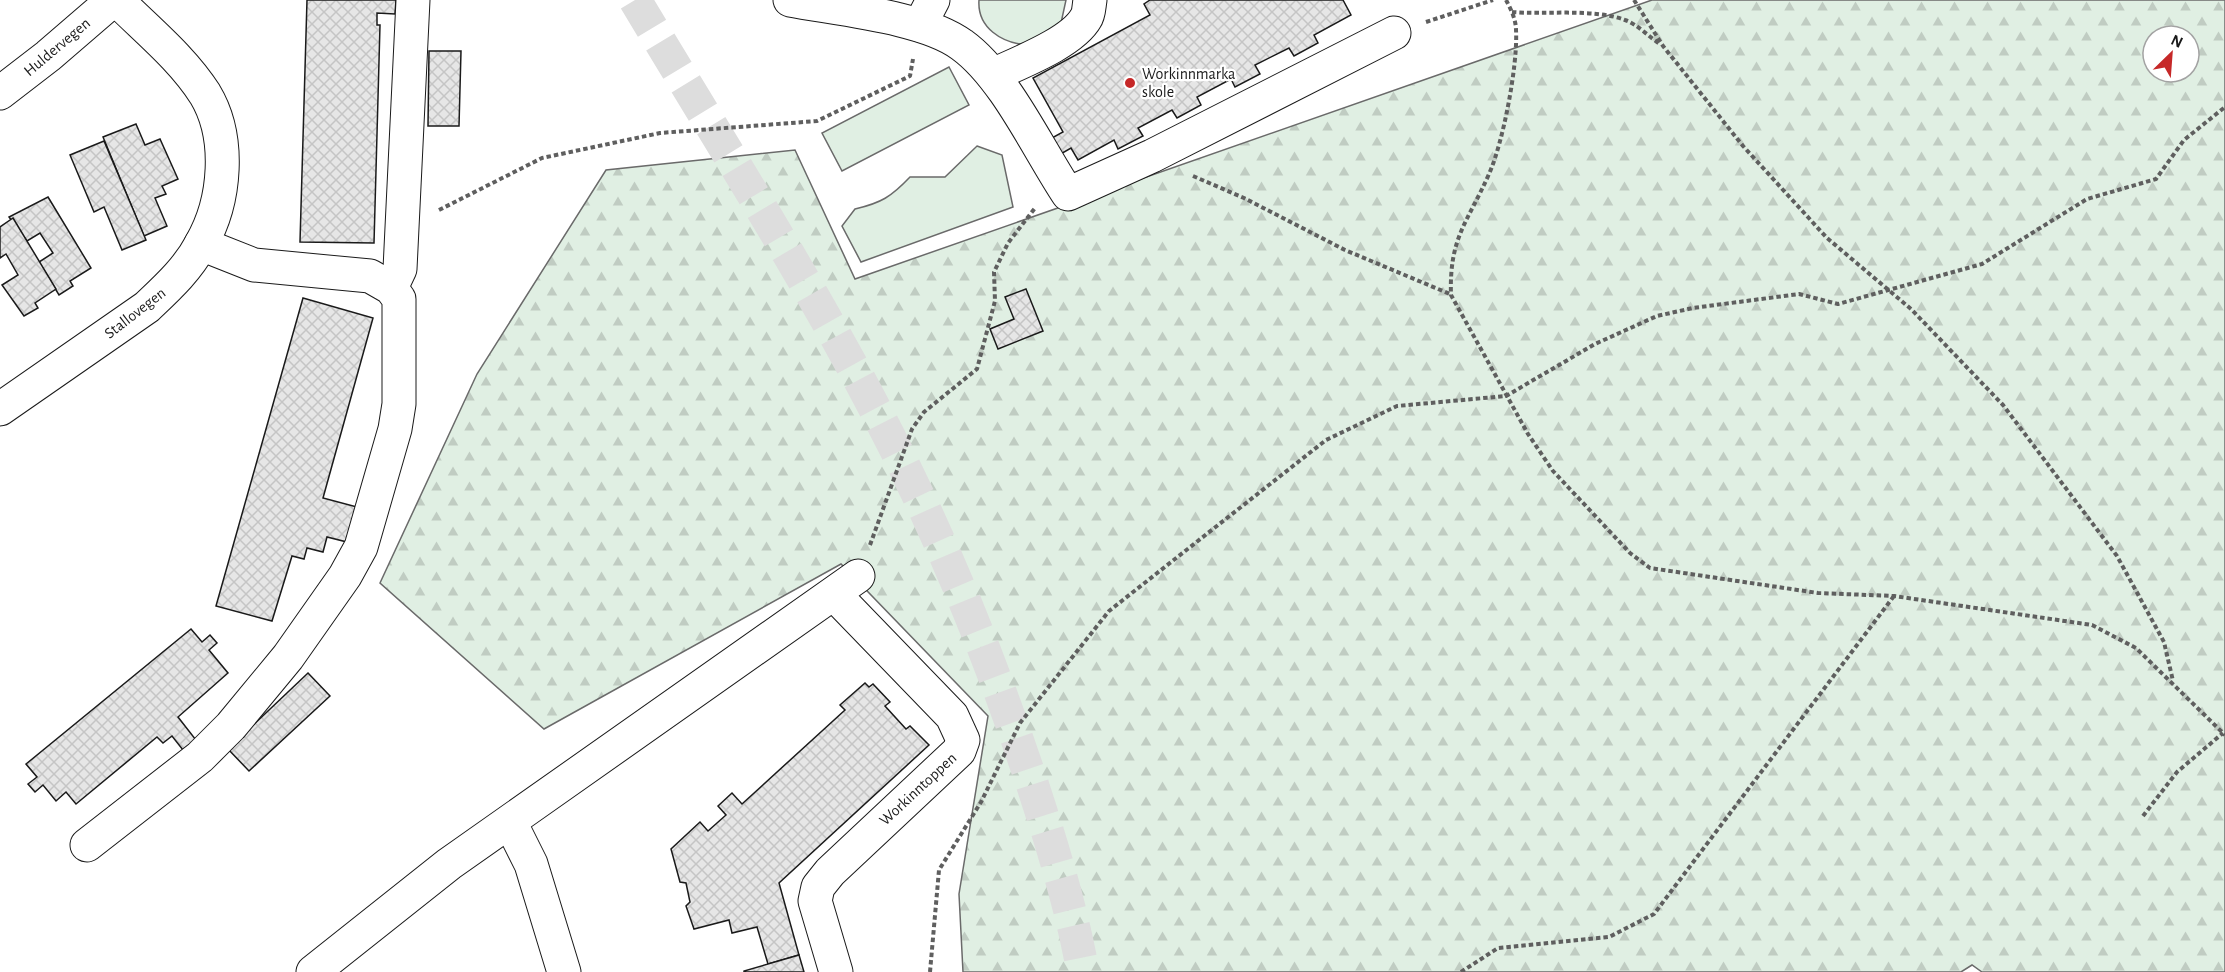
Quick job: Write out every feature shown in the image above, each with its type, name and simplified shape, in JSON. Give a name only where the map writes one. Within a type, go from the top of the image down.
[{"type":"street","name":"Huldervegen","points":[[0,93],[115,0]]},
{"type":"street","name":"Stallovegen","points":[[0,409],[147,307],[177,278],[201,244],[212,216],[219,187],[220,128],[205,94],[191,74],[115,0]]},
{"type":"street","points":[[391,288],[400,269],[413,0]]},
{"type":"street","points":[[790,0],[927,13],[993,75],[1068,194],[1152,156],[1394,33]]},
{"type":"street","points":[[993,75],[1044,52],[1070,34],[1086,19],[1090,0]]},
{"type":"street","points":[[87,845],[200,756],[231,726],[288,657],[345,576],[361,547],[395,429],[399,405],[399,299],[391,288],[370,276],[254,265],[201,244]]},
{"type":"street","points":[[313,972],[449,864],[846,585]]},
{"type":"street","name":"Workinntoppen","points":[[836,972],[815,901],[818,887],[830,872],[959,751],[963,740],[952,716],[846,585]]},
{"type":"street","points":[[510,822],[531,864],[564,972]]},
{"type":"path","points":[[1394,33],[1494,0]]},
{"type":"path","points":[[1506,0],[1516,29],[1501,144],[1489,175],[1458,235],[1450,271],[1451,295],[1506,396],[1553,471],[1630,553],[1650,568],[1818,593],[1894,596],[2092,625],[2136,648],[2224,733],[2177,772],[2143,816]]},
{"type":"path","points":[[1634,0],[1663,46],[1743,146],[1827,238],[1911,309],[2003,405],[2116,556],[2164,642],[2173,682]]},
{"type":"path","points":[[1512,12],[1533,14],[1570,12],[1625,20],[1663,46]]},
{"type":"path","points":[[402,228],[542,158],[660,133],[817,121],[910,76],[927,13]]},
{"type":"path","points":[[930,972],[939,870],[981,802],[1020,723],[1109,611],[1326,440],[1397,406],[1506,396],[1595,344],[1657,316],[1693,308],[1799,294],[1838,304],[1982,264],[2087,199],[2156,179],[2184,140],[2225,107]]},
{"type":"path","points":[[1152,156],[1244,198],[1345,250],[1451,295]]},
{"type":"path","points":[[846,585],[912,429],[924,412],[977,369],[995,301],[994,272],[1008,243],[1058,178]]},
{"type":"path","points":[[1461,972],[1498,948],[1609,938],[1654,914],[1894,596]]},
{"type":"green space","points":[[979,0],[1066,0],[1061,23],[1027,45],[1009,41],[993,32],[982,19]]},
{"type":"green space","points":[[1652,0],[2225,0],[2225,972],[1982,972],[1972,965],[1961,972],[963,972],[959,894],[988,716],[841,564],[544,729],[380,583],[477,374],[606,170],[795,150],[855,279]]},
{"type":"green space","points":[[949,67],[969,105],[842,171],[822,133]]},
{"type":"green space","points":[[977,146],[1002,155],[1013,207],[861,262],[842,226],[855,209],[885,198],[910,177],[945,177]]},
{"type":"building","points":[[307,0],[396,0],[395,14],[377,13],[377,25],[380,25],[374,243],[300,242]]},
{"type":"building","name":"Workinnmarka skole","points":[[1150,0],[1343,0],[1351,15],[1314,35],[1318,43],[1294,56],[1289,48],[1255,65],[1260,74],[1235,87],[1231,79],[1197,97],[1201,105],[1177,118],[1172,110],[1138,128],[1143,136],[1118,149],[1114,140],[1078,160],[1071,148],[1059,155],[1050,139],[1063,132],[1033,78],[1150,15],[1144,4]]},
{"type":"building","points":[[429,51],[461,51],[459,126],[428,126]]},
{"type":"building","points":[[136,124],[145,145],[160,139],[178,179],[162,186],[166,194],[155,198],[167,226],[144,236],[103,137]]},
{"type":"building","points":[[104,141],[146,240],[122,250],[104,207],[94,212],[70,155]]},
{"type":"building","points":[[48,197],[91,268],[70,281],[73,286],[59,295],[39,262],[53,253],[40,233],[27,241],[9,217]]},
{"type":"building","points":[[13,218],[56,289],[35,303],[38,308],[24,316],[2,285],[18,275],[6,254],[0,258],[0,227]]},
{"type":"building","points":[[1026,289],[1043,331],[998,349],[990,329],[1014,319],[1005,297]]},
{"type":"building","points":[[303,298],[373,318],[323,498],[357,507],[347,542],[327,537],[323,552],[307,548],[304,559],[292,556],[272,621],[216,606]]},
{"type":"building","points":[[191,629],[202,642],[210,635],[217,643],[209,650],[228,673],[178,717],[196,740],[183,750],[172,736],[163,743],[157,737],[76,804],[66,792],[56,801],[43,785],[35,792],[28,784],[37,777],[26,764]]},
{"type":"building","points":[[308,673],[330,696],[249,771],[228,749]]},
{"type":"building","points":[[865,683],[869,687],[873,684],[890,702],[885,706],[906,729],[910,726],[929,745],[779,883],[799,955],[768,964],[757,927],[732,933],[729,920],[694,929],[686,906],[690,902],[686,883],[680,882],[671,849],[700,822],[708,831],[726,815],[718,806],[732,793],[742,804],[845,710],[840,705]]},
{"type":"building","points":[[799,955],[804,972],[744,972],[744,971]]},
{"type":"tunnel","points":[[635,0],[833,331],[893,444],[932,525],[984,648],[1029,774],[1066,897],[1083,972]]},
{"type":"place","name":"Workinnmarka skole","points":[[1130,83]]}]
